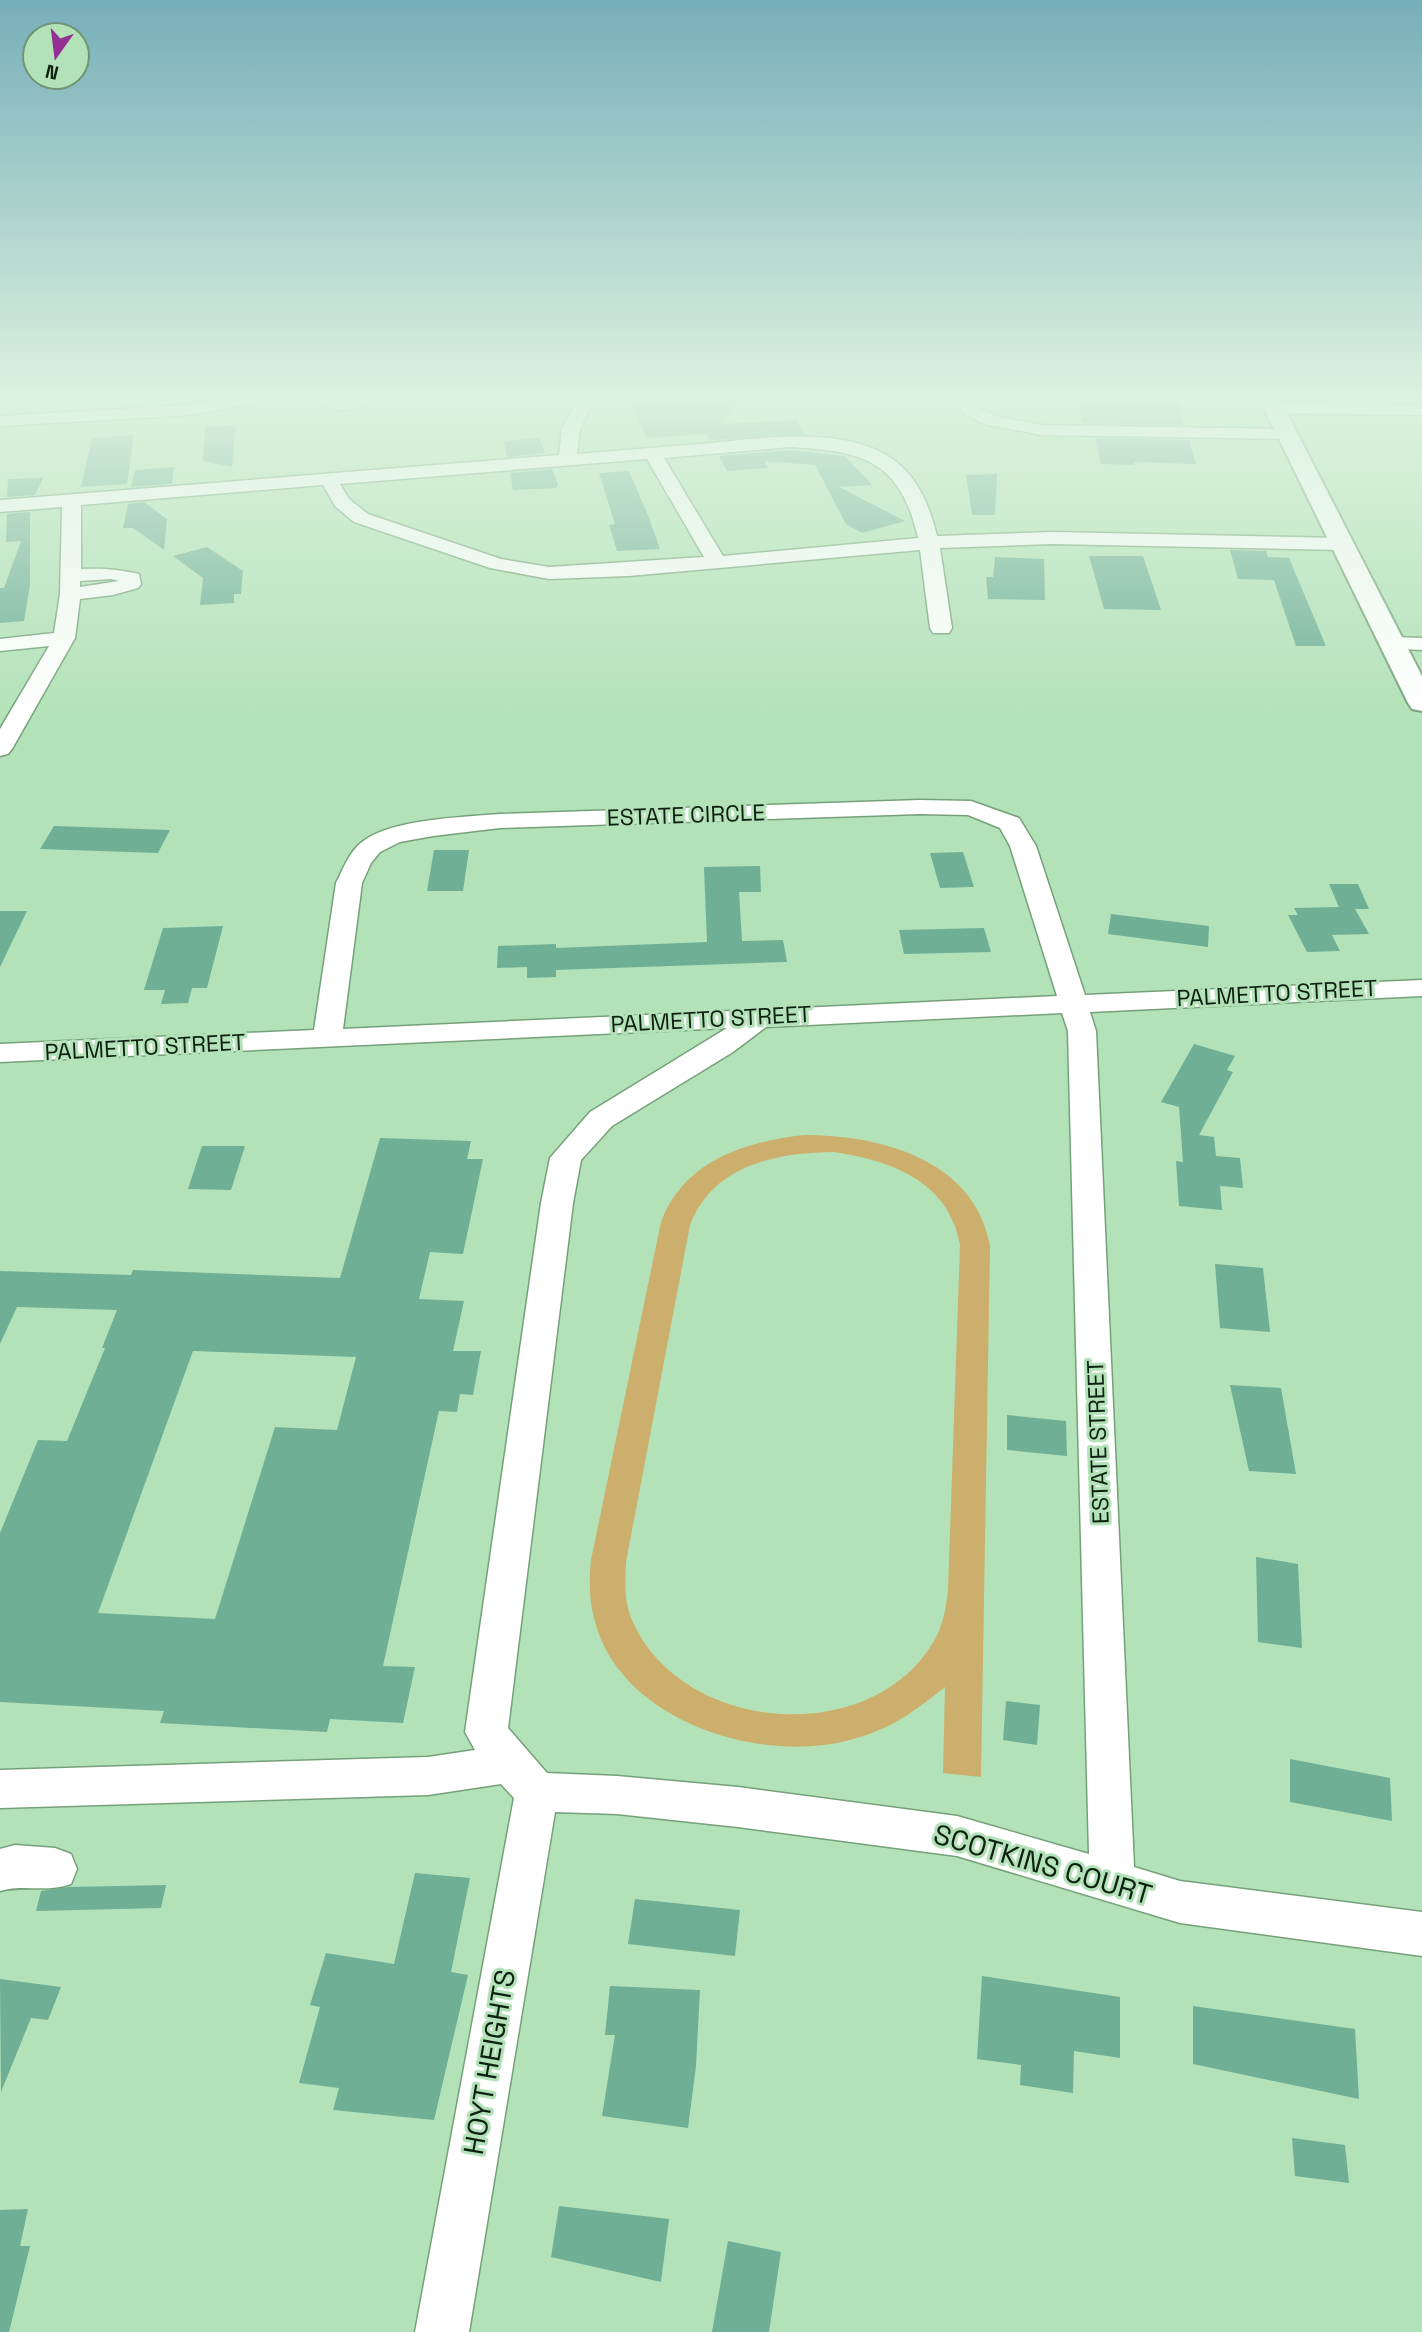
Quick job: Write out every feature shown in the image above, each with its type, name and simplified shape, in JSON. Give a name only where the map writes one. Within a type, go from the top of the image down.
[{"type":"highway","points":[[1321,503],[1422,703]]},
{"type":"street","points":[[0,506],[38,503]]},
{"type":"street","points":[[0,749],[64,639],[70,585],[72,503]]},
{"type":"street","points":[[343,503],[362,517],[509,567],[549,573],[588,573],[929,542],[1052,538],[1342,544]]},
{"type":"street","points":[[682,503],[716,561]]},
{"type":"street","points":[[917,503],[922,512],[929,542],[942,628]]},
{"type":"street","points":[[0,645],[64,639]]},
{"type":"street","points":[[1392,643],[1422,644]]},
{"type":"street","name":"ESTATE CIRCLE","points":[[327,1038],[349,883],[359,861],[371,846],[392,836],[433,828],[500,821],[920,807],[971,808],[986,812],[1010,824],[1023,846],[1073,1003]]},
{"type":"street","name":"PALMETTO STREET","points":[[0,1054],[1422,988]]},
{"type":"street","name":"ESTATE STREET","points":[[1073,1003],[1082,1031],[1112,1882]]},
{"type":"street","points":[[524,1778],[486,1732],[555,1216],[566,1158],[601,1119],[723,1046],[760,1017]]},
{"type":"street","name":"SCOTKINS COURT","points":[[0,1789],[428,1776],[524,1778],[617,1795],[738,1807],[957,1836],[1145,1894],[1193,1904],[1422,1934]]},
{"type":"street","name":"HOYT HEIGHTS","points":[[442,2332],[524,1778]]},
{"type":"street","points":[[0,1870],[15,1866],[55,1869]]},
{"type":"shaded area","points":[[804,1135],[833,1136],[892,1147],[919,1158],[944,1173],[965,1192],[981,1216],[990,1246],[981,1777],[943,1773],[945,1687],[902,1718],[853,1739],[817,1746],[778,1746],[737,1740],[698,1727],[663,1709],[632,1684],[608,1654],[594,1618],[590,1589],[591,1560],[661,1222],[671,1201],[701,1170],[738,1150]],"holes":[[[833,1152],[895,1168],[930,1190],[944,1205],[954,1223],[960,1245],[948,1590],[944,1617],[934,1641],[904,1676],[866,1700],[822,1712],[775,1714],[729,1704],[687,1684],[653,1655],[628,1609],[625,1589],[626,1562],[690,1225],[700,1205],[714,1188],[748,1166],[789,1155]]]},
{"type":"building","points":[[145,503],[167,519],[164,550],[133,528],[123,528],[128,504]]},
{"type":"building","points":[[608,503],[643,503],[660,549],[617,551],[609,525],[615,524]]},
{"type":"building","points":[[835,503],[870,503],[905,521],[862,533],[846,524]]},
{"type":"building","points":[[970,503],[996,503],[995,515],[972,515]]},
{"type":"building","points":[[30,512],[30,585],[24,621],[0,623],[0,588],[4,588],[21,541],[6,542],[7,514]]},
{"type":"building","points":[[207,547],[243,571],[241,594],[234,594],[234,603],[200,605],[203,578],[173,556]]},
{"type":"building","points":[[1230,550],[1266,551],[1268,557],[1289,558],[1326,646],[1296,646],[1274,580],[1238,579]]},
{"type":"building","points":[[1089,556],[1143,556],[1161,610],[1104,609]]},
{"type":"building","points":[[995,557],[1044,559],[1045,600],[988,599],[986,577],[993,577]]},
{"type":"building","points":[[54,826],[170,830],[158,853],[40,849]]},
{"type":"building","points":[[434,850],[469,850],[463,891],[427,891]]},
{"type":"building","points":[[963,852],[974,887],[940,888],[930,853]]},
{"type":"building","points":[[760,866],[761,892],[739,892],[742,941],[783,940],[787,962],[556,970],[556,977],[527,978],[527,967],[497,968],[498,946],[556,944],[556,948],[707,942],[704,867]]},
{"type":"building","points":[[1329,884],[1358,884],[1369,909],[1355,909],[1369,934],[1332,935],[1340,951],[1307,952],[1288,915],[1298,915],[1294,908],[1339,907]]},
{"type":"building","points":[[0,911],[27,911],[0,967]]},
{"type":"building","points":[[1111,914],[1209,926],[1208,947],[1108,934]]},
{"type":"building","points":[[223,926],[207,988],[192,988],[188,1003],[161,1004],[165,990],[144,990],[163,928]]},
{"type":"building","points":[[984,928],[991,952],[904,954],[899,930]]},
{"type":"building","points":[[1194,1044],[1235,1056],[1227,1070],[1233,1072],[1199,1135],[1214,1137],[1216,1156],[1240,1158],[1243,1188],[1220,1186],[1222,1210],[1179,1206],[1176,1161],[1183,1162],[1179,1107],[1161,1102]]},
{"type":"building","points":[[380,1138],[471,1141],[467,1159],[483,1159],[463,1254],[430,1252],[419,1299],[464,1301],[453,1351],[481,1351],[473,1395],[460,1394],[457,1412],[439,1411],[383,1666],[415,1667],[403,1723],[330,1719],[327,1732],[160,1723],[164,1711],[0,1702],[0,1533],[38,1440],[67,1441],[105,1348],[102,1348],[117,1310],[17,1307],[0,1344],[0,1271],[131,1275],[133,1270],[340,1278]],"holes":[[[193,1351],[356,1357],[337,1430],[275,1427],[215,1619],[98,1613]]]},
{"type":"building","points":[[202,1146],[245,1146],[231,1190],[188,1189]]},
{"type":"building","points":[[1215,1264],[1263,1268],[1270,1332],[1220,1328]]},
{"type":"building","points":[[1230,1385],[1281,1388],[1296,1474],[1249,1471]]},
{"type":"building","points":[[1007,1415],[1066,1421],[1067,1456],[1007,1450]]},
{"type":"building","points":[[1256,1557],[1298,1564],[1302,1648],[1258,1642]]},
{"type":"building","points":[[1006,1701],[1040,1705],[1037,1745],[1003,1740]]},
{"type":"building","points":[[1290,1759],[1390,1778],[1392,1821],[1290,1802]]},
{"type":"building","points":[[415,1873],[470,1878],[451,1972],[468,1975],[434,2120],[333,2110],[339,2088],[299,2083],[320,2007],[310,2005],[326,1953],[394,1964]]},
{"type":"building","points":[[166,1885],[161,1908],[36,1911],[41,1891],[69,1887]]},
{"type":"building","points":[[635,1899],[740,1910],[735,1956],[628,1944]]},
{"type":"building","points":[[982,1976],[1120,1997],[1120,2058],[1074,2051],[1073,2093],[1020,2085],[1021,2065],[977,2059]]},
{"type":"building","points":[[0,1979],[61,1987],[48,2020],[31,2018],[1,2092]]},
{"type":"building","points":[[610,1986],[700,1990],[696,2066],[688,2128],[602,2116],[615,2035],[605,2035]]},
{"type":"building","points":[[1193,2006],[1355,2029],[1359,2099],[1193,2064]]},
{"type":"building","points":[[1292,2138],[1345,2145],[1349,2183],[1295,2176]]},
{"type":"building","points":[[559,2206],[669,2219],[661,2282],[551,2257]]},
{"type":"building","points":[[28,2209],[20,2246],[30,2246],[9,2332],[0,2332],[0,2210]]},
{"type":"building","points":[[728,2241],[781,2252],[769,2332],[712,2332]]}]
